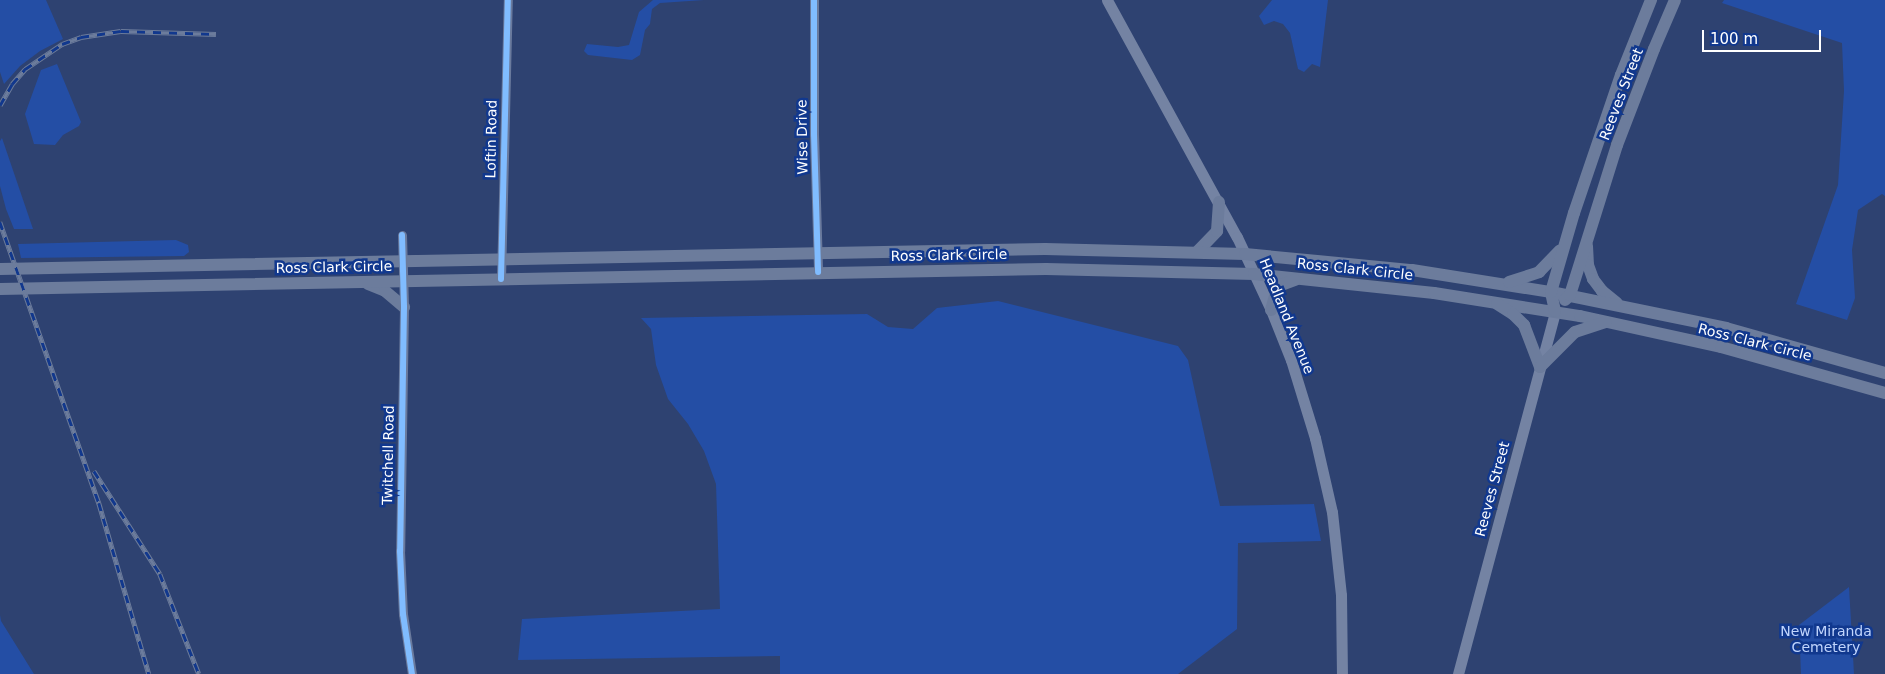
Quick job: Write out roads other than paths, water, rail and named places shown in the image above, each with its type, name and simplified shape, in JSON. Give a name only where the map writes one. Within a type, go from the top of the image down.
[{"type":"highway","name":"Reeves Street","points":[[1555,311],[1551,292],[1564,246],[1609,108],[1651,0]]},
{"type":"highway","name":"Reeves Street","points":[[1555,311],[1570,295],[1587,236],[1639,86],[1675,0]]},
{"type":"highway","points":[[1197,252],[1217,231],[1219,202]]},
{"type":"highway","points":[[1587,236],[1588,265],[1593,279],[1602,291],[1618,305]]},
{"type":"highway","points":[[1503,283],[1539,272],[1564,246]]},
{"type":"highway","name":"Ross Clark Circle","points":[[0,269],[1045,249],[1245,254],[1363,265],[1503,283],[1570,295],[1726,328],[1885,373]]},
{"type":"highway","name":"Ross Clark Circle","points":[[0,289],[1074,268],[1254,274],[1493,301],[1555,311],[1757,357],[1885,393]]},
{"type":"highway","points":[[1271,310],[1277,289],[1281,285],[1300,278]]},
{"type":"highway","points":[[363,282],[385,291],[404,307]]},
{"type":"highway","points":[[1493,301],[1513,314],[1524,325],[1540,367],[1575,332],[1607,322]]},
{"type":"main road","name":"Headland Avenue","points":[[1107,0],[1219,202],[1245,254],[1271,310],[1309,414],[1332,512],[1341,595],[1342,674]]},
{"type":"main road","name":"Reeves Street","points":[[1458,674],[1555,311]]},
{"type":"street","name":"Loftin Road","points":[[501,279],[508,0]]},
{"type":"street","name":"Wise Drive","points":[[814,0],[814,134],[818,272]]},
{"type":"street","name":"Twitchell Road","points":[[402,235],[404,307],[400,551],[403,614],[412,674]]},
{"type":"railway","points":[[0,105],[12,84],[25,69],[62,44],[81,37],[121,31],[216,34]]},
{"type":"railway","points":[[0,222],[99,503],[149,674]]},
{"type":"railway","points":[[94,471],[160,574],[199,674]]},
{"type":"park label","name":"New Miranda Cemetery","points":[[1826,640]]}]
